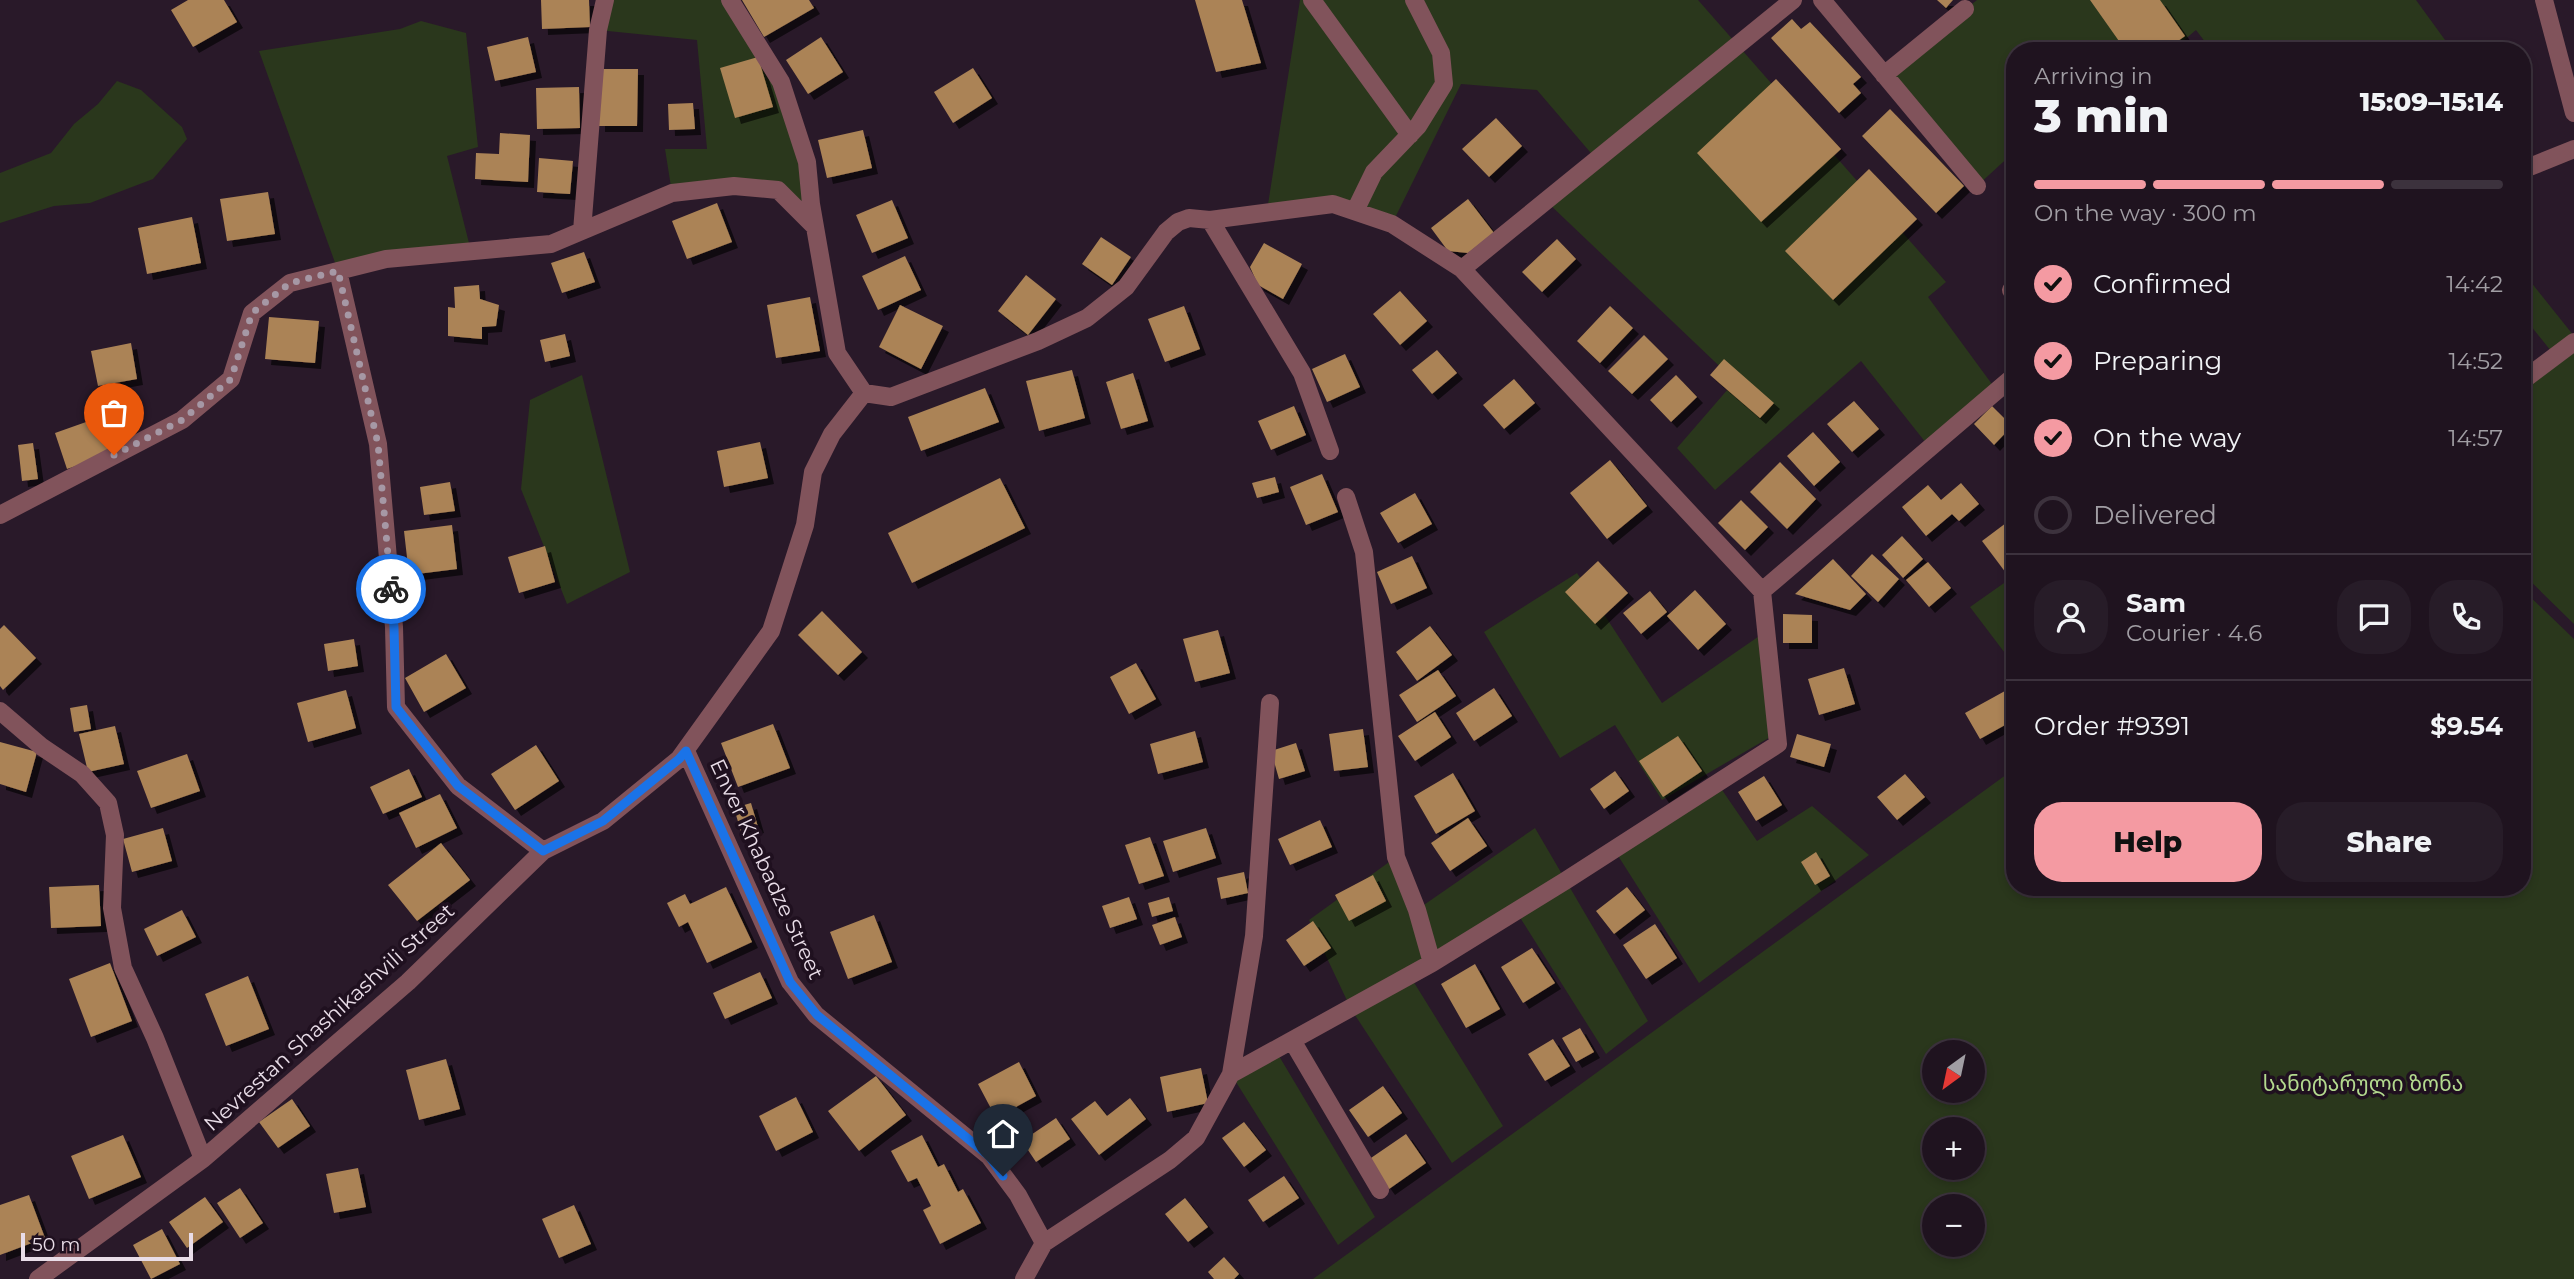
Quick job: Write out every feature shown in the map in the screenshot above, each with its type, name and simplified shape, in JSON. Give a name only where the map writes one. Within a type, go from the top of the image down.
[{"type":"street","points":[[582,231],[598,30],[605,0]]},
{"type":"street","points":[[730,0],[781,82],[807,162],[815,227],[837,353],[864,393],[891,397],[1026,346],[1087,318],[1126,287],[1166,232],[1178,222],[1189,218],[1210,220],[1333,204],[1392,224],[1462,269],[1762,591],[1778,744],[1432,963],[1231,1074]]},
{"type":"street","points":[[1312,0],[1410,135]]},
{"type":"street","points":[[1355,211],[1374,172],[1418,126],[1444,84],[1441,53],[1414,0]]},
{"type":"street","points":[[1462,269],[1793,0]]},
{"type":"street","points":[[1822,0],[1977,186]]},
{"type":"street","points":[[2544,0],[2574,113]]},
{"type":"street","points":[[1884,75],[1965,9]]},
{"type":"street","points":[[2531,166],[2574,149]]},
{"type":"street","points":[[0,515],[182,420],[231,379],[252,313],[290,283],[386,259],[551,244],[672,193],[734,186],[778,190],[815,227]]},
{"type":"street","points":[[1210,220],[1302,373],[1329,451]]},
{"type":"street","points":[[338,271],[378,444],[394,627],[396,707],[458,786],[543,851]]},
{"type":"street","points":[[2531,374],[2574,342]]},
{"type":"street","points":[[1762,591],[2006,383]]},
{"type":"street","name":"Nevrestan Shashikashvili Street","points":[[38,1279],[203,1159],[408,982],[543,851],[603,821],[679,759],[771,631],[805,526],[813,472],[832,434],[864,393]]},
{"type":"street","points":[[1346,497],[1364,552],[1396,857],[1417,910],[1432,963]]},
{"type":"street","points":[[1024,1279],[1044,1243],[1170,1160],[1196,1138],[1231,1074],[1254,936],[1270,703]]},
{"type":"street","name":"Nevrestan Shashikashvili Street","points":[[0,711],[42,747],[82,774],[108,803],[115,835],[112,908],[124,968],[156,1038],[203,1159]]},
{"type":"street","name":"Enver Khabadze Street","points":[[686,751],[790,982],[817,1015],[989,1156],[1017,1195],[1044,1243]]},
{"type":"street","points":[[1293,1042],[1380,1190]]},
{"type":"green space","points":[[605,0],[730,0],[781,82],[815,227],[778,190],[672,193],[665,149],[707,149],[697,40],[598,30]]},
{"type":"green space","points":[[1300,0],[1698,0],[1946,282],[1928,297],[1997,391],[1930,448],[1861,361],[1715,490],[1677,448],[1735,381],[1546,201],[1596,159],[1537,90],[1461,84],[1392,224],[1333,204],[1267,211]]},
{"type":"green space","points":[[1977,0],[2416,0],[2446,42],[2205,42],[2196,30],[2182,42],[2006,42],[2006,159],[1977,186],[1884,75]]},
{"type":"green space","points":[[421,21],[466,33],[478,147],[447,156],[471,251],[338,271],[259,51],[400,29]]},
{"type":"green space","points":[[117,81],[141,90],[182,127],[187,139],[153,179],[90,203],[54,206],[0,223],[0,173],[51,153],[74,124],[98,104]]},
{"type":"green space","points":[[2531,282],[2574,336],[2574,624],[2531,582],[2531,374],[2555,356],[2531,326]]},
{"type":"green space","points":[[582,375],[630,572],[567,604],[521,489],[530,400]]},
{"type":"green space","points":[[1577,573],[1662,703],[1768,630],[1772,736],[1662,800],[1615,725],[1560,758],[1484,632]]},
{"type":"green space","points":[[2006,582],[2006,654],[1970,607]]},
{"type":"green space","name":"სანიტარული ზონა","points":[[2531,598],[2574,639],[2574,1279],[1313,1279],[2006,775],[2006,896],[2531,896]]},
{"type":"green space","points":[[1720,787],[1757,841],[1812,806],[1869,855],[1699,983],[1615,851]]},
{"type":"green space","points":[[1535,828],[1648,1021],[1606,1054],[1516,911],[1410,976],[1503,1126],[1452,1163],[1351,1009],[1309,920],[1396,857],[1418,909]]},
{"type":"green space","points":[[1276,1051],[1375,1217],[1338,1245],[1231,1074]]},
{"type":"building","points":[[188,0],[224,0],[237,22],[193,47],[171,10]]},
{"type":"building","points":[[541,0],[589,0],[590,27],[542,29]]},
{"type":"building","points":[[742,0],[809,0],[814,8],[764,37]]},
{"type":"building","points":[[1195,0],[1242,0],[1261,63],[1216,72]]},
{"type":"building","points":[[1937,0],[1953,0],[1946,8]]},
{"type":"building","points":[[2090,0],[2160,0],[2185,36],[2177,42],[2120,42]]},
{"type":"building","points":[[1792,19],[1801,29],[1810,22],[1861,77],[1853,84],[1861,93],[1839,113],[1771,38]]},
{"type":"building","points":[[528,37],[536,72],[495,81],[487,47]]},
{"type":"building","points":[[821,37],[843,72],[808,94],[786,60]]},
{"type":"building","points":[[758,57],[773,107],[735,118],[720,68]]},
{"type":"building","points":[[973,68],[992,98],[953,123],[934,92]]},
{"type":"building","points":[[599,69],[638,69],[637,126],[599,126]]},
{"type":"building","points":[[1776,79],[1841,149],[1761,222],[1697,153]]},
{"type":"building","points":[[579,87],[580,128],[537,129],[536,88]]},
{"type":"building","points":[[693,103],[695,129],[669,130],[668,104]]},
{"type":"building","points":[[1890,109],[1964,186],[1936,213],[1862,136]]},
{"type":"building","points":[[1496,118],[1522,146],[1489,177],[1462,149]]},
{"type":"building","points":[[863,130],[872,168],[827,178],[818,140]]},
{"type":"building","points":[[500,133],[530,135],[528,182],[475,179],[476,153],[499,154]]},
{"type":"building","points":[[539,158],[573,161],[570,194],[537,192]]},
{"type":"building","points":[[1869,169],[1917,219],[1833,300],[1785,251]]},
{"type":"building","points":[[268,192],[275,234],[227,241],[220,199]]},
{"type":"building","points":[[1468,199],[1494,233],[1468,253],[1448,251],[1431,228]]},
{"type":"building","points":[[892,200],[908,238],[872,253],[856,215]]},
{"type":"building","points":[[717,203],[732,242],[687,259],[672,221]]},
{"type":"building","points":[[192,217],[201,263],[147,274],[138,228]]},
{"type":"building","points":[[1101,237],[1131,257],[1112,285],[1082,264]]},
{"type":"building","points":[[1557,239],[1576,259],[1542,292],[1522,272]]},
{"type":"building","points":[[1264,243],[1302,264],[1283,299],[1258,285],[1250,267]]},
{"type":"building","points":[[584,252],[595,282],[562,293],[551,263]]},
{"type":"building","points":[[905,256],[921,290],[878,310],[862,276]]},
{"type":"building","points":[[1026,275],[1056,299],[1028,335],[998,311]]},
{"type":"building","points":[[479,285],[480,299],[499,305],[496,326],[482,327],[482,339],[448,336],[448,307],[455,308],[454,287]]},
{"type":"building","points":[[1400,291],[1427,321],[1400,345],[1373,314]]},
{"type":"building","points":[[810,297],[820,351],[776,358],[767,305]]},
{"type":"building","points":[[900,305],[943,326],[921,369],[879,347]]},
{"type":"building","points":[[1184,306],[1200,349],[1165,362],[1148,319]]},
{"type":"building","points":[[1610,306],[1633,328],[1600,363],[1577,341]]},
{"type":"building","points":[[269,317],[319,321],[315,363],[265,359]]},
{"type":"building","points":[[565,334],[570,356],[545,362],[540,340]]},
{"type":"building","points":[[1644,335],[1668,359],[1632,394],[1608,371]]},
{"type":"building","points":[[131,343],[137,379],[98,386],[91,351]]},
{"type":"building","points":[[1437,350],[1457,373],[1432,394],[1412,370]]},
{"type":"building","points":[[1345,354],[1360,387],[1327,402],[1312,369]]},
{"type":"building","points":[[1724,359],[1774,403],[1760,418],[1710,375]]},
{"type":"building","points":[[1072,370],[1085,418],[1039,431],[1026,381]]},
{"type":"building","points":[[1133,373],[1148,421],[1121,429],[1106,382]]},
{"type":"building","points":[[1676,375],[1697,397],[1671,422],[1650,400]]},
{"type":"building","points":[[1514,379],[1535,403],[1504,429],[1483,405]]},
{"type":"building","points":[[985,388],[999,422],[921,451],[908,417]]},
{"type":"building","points":[[1854,401],[1879,429],[1852,452],[1827,424]]},
{"type":"building","points":[[1294,406],[1306,435],[1271,450],[1258,421]]},
{"type":"building","points":[[1992,406],[2006,420],[2006,432],[1994,445],[1974,424]]},
{"type":"building","points":[[103,416],[116,452],[67,469],[55,433]]},
{"type":"building","points":[[1813,432],[1840,462],[1814,486],[1787,456]]},
{"type":"building","points":[[760,442],[768,478],[724,487],[717,451]]},
{"type":"building","points":[[33,443],[38,479],[22,481],[18,445]]},
{"type":"building","points":[[1610,460],[1647,506],[1607,539],[1570,493]]},
{"type":"building","points":[[1780,462],[1816,499],[1787,529],[1750,492]]},
{"type":"building","points":[[1322,474],[1338,512],[1306,525],[1290,487]]},
{"type":"building","points":[[1275,477],[1279,492],[1257,498],[1252,483]]},
{"type":"building","points":[[1000,478],[1025,528],[912,583],[888,533]]},
{"type":"building","points":[[450,482],[455,511],[424,515],[420,487]]},
{"type":"building","points":[[1961,483],[1979,504],[1959,521],[1952,514],[1926,536],[1902,507],[1928,485],[1941,500]]},
{"type":"building","points":[[1415,493],[1432,524],[1398,543],[1380,513]]},
{"type":"building","points":[[1741,500],[1768,527],[1745,550],[1718,523]]},
{"type":"building","points":[[2006,523],[2006,573],[1982,541]]},
{"type":"building","points":[[452,525],[457,569],[409,575],[404,531]]},
{"type":"building","points":[[1902,536],[1923,559],[1903,578],[1882,555]]},
{"type":"building","points":[[545,546],[555,582],[519,593],[508,557]]},
{"type":"building","points":[[1872,554],[1899,579],[1878,602],[1851,576]]},
{"type":"building","points":[[1412,556],[1427,588],[1391,604],[1377,572]]},
{"type":"building","points":[[1833,559],[1866,594],[1850,610],[1795,594]]},
{"type":"building","points":[[1598,561],[1628,593],[1595,624],[1565,592]]},
{"type":"building","points":[[1928,562],[1951,588],[1929,607],[1906,580]]},
{"type":"building","points":[[1695,590],[1726,624],[1698,650],[1667,616]]},
{"type":"building","points":[[1650,591],[1667,612],[1641,634],[1623,613]]},
{"type":"building","points":[[822,611],[862,652],[838,675],[798,635]]},
{"type":"building","points":[[1783,614],[1812,615],[1812,643],[1783,643]]},
{"type":"building","points":[[4,625],[36,658],[3,690],[0,686],[0,629]]},
{"type":"building","points":[[1430,626],[1452,655],[1417,681],[1396,652]]},
{"type":"building","points":[[1218,630],[1230,673],[1195,682],[1183,639]]},
{"type":"building","points":[[354,639],[358,666],[328,671],[324,644]]},
{"type":"building","points":[[446,654],[466,688],[424,712],[405,678]]},
{"type":"building","points":[[1136,663],[1156,699],[1129,714],[1110,677]]},
{"type":"building","points":[[1844,668],[1855,704],[1819,715],[1808,679]]},
{"type":"building","points":[[1438,670],[1456,696],[1417,722],[1399,695]]},
{"type":"building","points":[[1494,688],[1512,716],[1474,741],[1456,713]]},
{"type":"building","points":[[346,690],[356,728],[308,742],[297,703]]},
{"type":"building","points":[[2006,690],[2006,724],[1980,739],[1965,713]]},
{"type":"building","points":[[87,705],[91,729],[74,732],[70,708]]},
{"type":"building","points":[[1435,712],[1451,737],[1415,761],[1398,736]]},
{"type":"building","points":[[773,724],[790,768],[738,787],[721,743]]},
{"type":"building","points":[[115,726],[124,764],[88,772],[79,734]]},
{"type":"building","points":[[1363,729],[1368,767],[1334,771],[1329,734]]},
{"type":"building","points":[[1195,731],[1203,762],[1158,774],[1150,744]]},
{"type":"building","points":[[1797,734],[1831,744],[1824,767],[1790,757]]},
{"type":"building","points":[[1678,736],[1702,771],[1663,797],[1639,761]]},
{"type":"building","points":[[0,742],[37,752],[26,792],[0,784]]},
{"type":"building","points":[[1296,743],[1305,771],[1279,779],[1271,751]]},
{"type":"building","points":[[536,745],[559,781],[515,810],[491,774]]},
{"type":"building","points":[[187,754],[200,791],[151,808],[137,771]]},
{"type":"building","points":[[409,769],[422,797],[383,814],[370,787]]},
{"type":"building","points":[[1615,771],[1629,791],[1604,809],[1590,789]]},
{"type":"building","points":[[1453,773],[1475,811],[1436,834],[1414,796]]},
{"type":"building","points":[[1905,774],[1925,797],[1897,820],[1877,797]]},
{"type":"building","points":[[1764,776],[1782,805],[1756,821],[1738,792]]},
{"type":"building","points":[[440,794],[457,828],[416,848],[399,813]]},
{"type":"building","points":[[751,803],[758,827],[741,832],[734,808]]},
{"type":"building","points":[[1468,818],[1487,846],[1450,871],[1431,843]]},
{"type":"building","points":[[1320,820],[1332,847],[1290,865],[1278,839]]},
{"type":"building","points":[[163,828],[172,861],[132,872],[123,839]]},
{"type":"building","points":[[1206,828],[1216,858],[1173,872],[1163,841]]},
{"type":"building","points":[[1150,837],[1164,876],[1139,884],[1125,845]]},
{"type":"building","points":[[441,843],[470,880],[417,921],[388,885]]},
{"type":"building","points":[[1816,852],[1830,876],[1815,885],[1801,862]]},
{"type":"building","points":[[1244,872],[1248,893],[1221,899],[1217,878]]},
{"type":"building","points":[[1373,875],[1386,901],[1349,921],[1335,895]]},
{"type":"building","points":[[99,885],[101,926],[51,928],[49,887]]},
{"type":"building","points":[[726,887],[752,942],[707,963],[688,922],[679,927],[667,903],[685,894],[690,904]]},
{"type":"building","points":[[1627,887],[1645,910],[1614,934],[1596,911]]},
{"type":"building","points":[[1129,897],[1137,919],[1110,928],[1102,906]]},
{"type":"building","points":[[1169,897],[1173,911],[1152,917],[1148,903]]},
{"type":"building","points":[[182,910],[196,937],[157,956],[144,929]]},
{"type":"building","points":[[874,915],[892,962],[848,979],[830,932]]},
{"type":"building","points":[[1175,917],[1182,937],[1160,945],[1152,925]]},
{"type":"building","points":[[1313,921],[1331,948],[1304,966],[1286,940]]},
{"type":"building","points":[[1655,924],[1677,958],[1646,979],[1623,945]]},
{"type":"building","points":[[1532,948],[1555,983],[1523,1003],[1501,967]]},
{"type":"building","points":[[110,963],[132,1021],[91,1037],[69,979]]},
{"type":"building","points":[[1475,964],[1500,1009],[1466,1028],[1441,984]]},
{"type":"building","points":[[760,972],[772,998],[725,1019],[713,993]]},
{"type":"building","points":[[248,976],[269,1029],[226,1046],[205,994]]},
{"type":"building","points":[[1580,1028],[1594,1052],[1576,1062],[1562,1038]]},
{"type":"building","points":[[1553,1039],[1570,1066],[1545,1081],[1528,1054]]},
{"type":"building","points":[[446,1059],[460,1109],[419,1120],[406,1070]]},
{"type":"building","points":[[1019,1062],[1036,1096],[996,1118],[978,1084]]},
{"type":"building","points":[[1201,1068],[1208,1103],[1167,1112],[1160,1077]]},
{"type":"building","points":[[876,1076],[906,1115],[859,1151],[828,1111]]},
{"type":"building","points":[[1383,1086],[1402,1113],[1368,1137],[1349,1110]]},
{"type":"building","points":[[796,1097],[813,1132],[776,1151],[759,1116]]},
{"type":"building","points":[[1130,1098],[1146,1119],[1099,1155],[1071,1119],[1095,1101],[1107,1116]]},
{"type":"building","points":[[292,1099],[310,1126],[278,1148],[259,1122]]},
{"type":"building","points":[[1056,1118],[1070,1139],[1036,1162],[1022,1141]]},
{"type":"building","points":[[1244,1122],[1266,1150],[1244,1167],[1222,1138]]},
{"type":"building","points":[[1406,1134],[1426,1163],[1389,1189],[1368,1160]]},
{"type":"building","points":[[123,1135],[141,1177],[89,1199],[71,1156]]},
{"type":"building","points":[[922,1135],[938,1167],[944,1164],[958,1192],[963,1189],[981,1223],[940,1244],[923,1210],[931,1206],[917,1178],[908,1182],[891,1151]]},
{"type":"building","points":[[358,1168],[366,1207],[334,1213],[326,1174]]},
{"type":"building","points":[[1284,1176],[1299,1198],[1263,1222],[1248,1200]]},
{"type":"building","points":[[240,1188],[263,1223],[240,1238],[217,1203]]},
{"type":"building","points":[[29,1195],[45,1238],[0,1255],[0,1205]]},
{"type":"building","points":[[205,1197],[223,1222],[187,1248],[169,1222]]},
{"type":"building","points":[[1185,1198],[1208,1227],[1188,1242],[1165,1214]]},
{"type":"building","points":[[574,1205],[591,1244],[559,1258],[542,1219]]},
{"type":"building","points":[[162,1229],[180,1264],[151,1279],[133,1245]]},
{"type":"building","points":[[1224,1257],[1239,1274],[1234,1279],[1214,1279],[1208,1272]]},
{"type":"way so far","points":[[114,455],[182,420],[231,379],[252,313],[290,283],[338,271],[378,444],[391,589]]},
{"type":"route","points":[[391,589],[396,707],[458,786],[543,851],[603,821],[686,751],[790,982],[817,1015],[989,1156],[1003,1176]]}]
